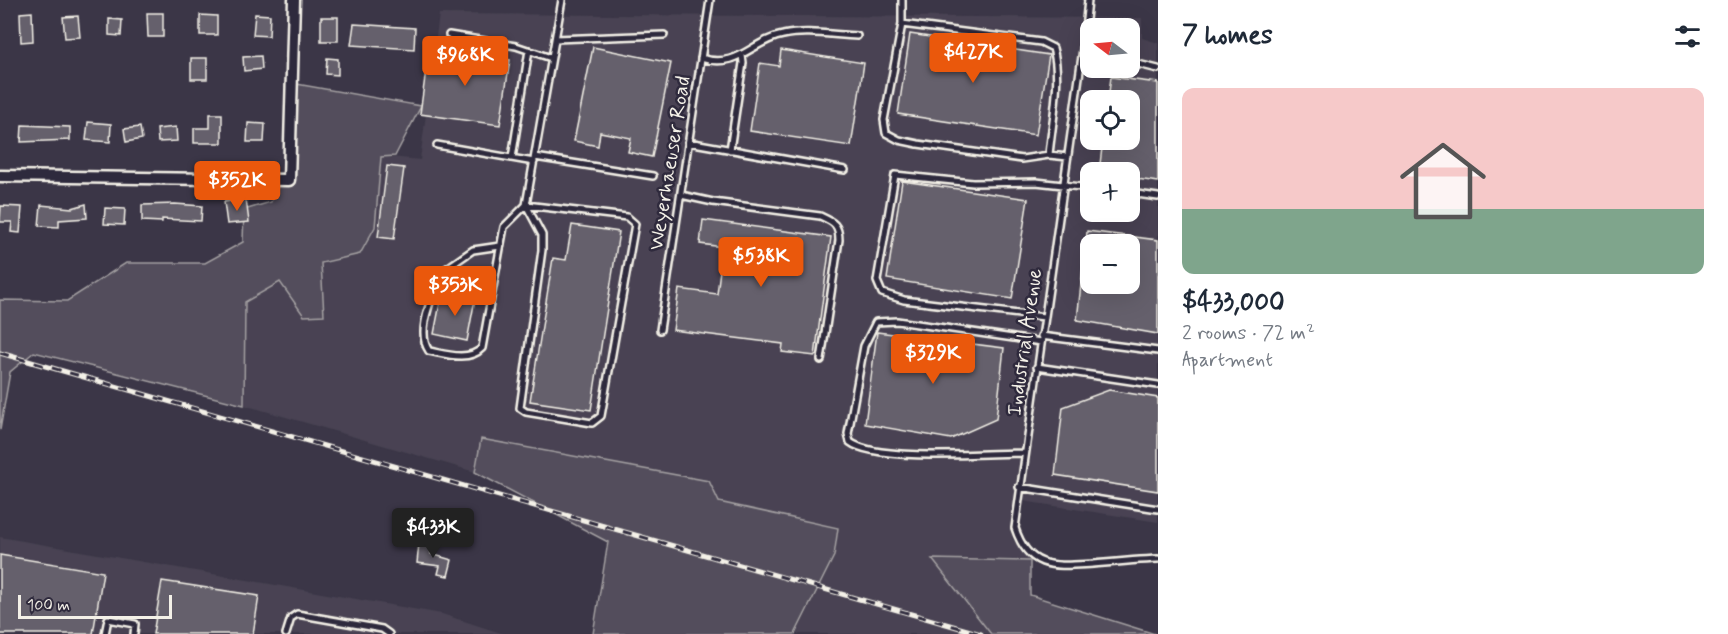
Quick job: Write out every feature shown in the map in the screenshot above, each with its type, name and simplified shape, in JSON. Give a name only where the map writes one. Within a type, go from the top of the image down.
[{"type":"street","points":[[0,176],[289,180],[294,0]]},
{"type":"lane","points":[[500,246],[473,250],[440,273],[423,331],[423,343],[429,351],[455,356],[471,355],[482,348],[504,227],[526,205],[562,0]]},
{"type":"lane","name":"Weyerhaeuser Road","points":[[660,330],[710,0]]},
{"type":"lane","points":[[902,0],[902,24],[884,120],[886,133],[899,140],[918,144],[1022,159],[1048,155],[1068,157]]},
{"type":"lane","name":"Industrial Avenue","points":[[1086,18],[1088,0]]},
{"type":"lane","points":[[902,24],[1041,42],[1053,48],[1056,60],[1056,80],[1048,155]]},
{"type":"lane","points":[[449,35],[516,46],[551,58]]},
{"type":"lane","points":[[555,39],[664,35]]},
{"type":"lane","points":[[701,58],[714,62],[728,61],[781,35],[857,36]]},
{"type":"lane","points":[[512,158],[529,51]]},
{"type":"lane","points":[[730,150],[743,63],[742,55]]},
{"type":"lane","points":[[1140,64],[1158,69]]},
{"type":"lane","name":"Industrial Avenue","points":[[1080,71],[1019,487],[1015,528],[1024,548],[1041,562],[1061,567],[1158,559]]},
{"type":"lane","points":[[688,142],[845,170]]},
{"type":"lane","points":[[437,146],[653,176]]},
{"type":"lane","points":[[1044,317],[893,298],[882,293],[877,281],[895,175],[973,183],[1036,182],[1080,187]]},
{"type":"lane","points":[[1140,194],[1158,197]]},
{"type":"lane","points":[[681,195],[713,202],[820,216],[833,222],[839,229],[821,360]]},
{"type":"lane","points":[[526,205],[627,218],[635,224],[601,416],[592,423],[526,412],[520,408],[542,250],[542,235],[526,205]]},
{"type":"lane","points":[[1024,453],[904,454],[864,450],[850,441],[848,434],[864,346],[876,322],[897,321],[1158,351]]},
{"type":"lane","points":[[1037,368],[1158,385]]},
{"type":"lane","points":[[1019,487],[1158,509]]},
{"type":"lane","points":[[286,634],[291,618],[297,614],[382,629],[389,634]]},
{"type":"lane","points":[[105,634],[108,619],[135,624],[134,634]]},
{"type":"shaded area","points":[[439,14],[1142,18],[1142,38],[1158,43],[1158,522],[1016,500],[1012,538],[1030,561],[933,559],[991,634],[795,634],[838,528],[719,502],[482,439],[475,472],[244,405],[245,302],[280,282],[304,316],[321,263],[360,254],[375,228],[381,156],[420,160]]},
{"type":"shaded area","points":[[291,83],[421,106],[395,156],[381,157],[375,227],[360,254],[321,263],[324,315],[304,316],[280,282],[245,302],[244,405],[34,352],[10,372],[0,430],[0,300],[67,301],[126,263],[205,263],[243,242],[244,210],[271,202],[286,167]]},
{"type":"shaded area","points":[[481,439],[709,481],[719,502],[838,528],[834,556],[795,634],[593,634],[608,542],[475,472]]},
{"type":"shaded area","points":[[0,537],[442,614],[504,634],[0,634]]},
{"type":"shaded area","points":[[932,559],[1030,561],[1030,595],[1155,634],[991,634]]},
{"type":"building","points":[[32,12],[33,41],[21,42],[20,13]]},
{"type":"building","points":[[147,13],[163,13],[163,37],[148,37]]},
{"type":"building","points":[[255,14],[270,15],[269,36],[253,35]]},
{"type":"building","points":[[200,15],[217,16],[217,35],[200,35]]},
{"type":"building","points":[[78,16],[80,37],[65,38],[63,17]]},
{"type":"building","points":[[321,17],[338,17],[338,41],[321,41]]},
{"type":"building","points":[[109,19],[122,20],[121,36],[109,35]]},
{"type":"building","points":[[354,24],[415,28],[414,49],[351,45]]},
{"type":"building","points":[[910,34],[1049,55],[1036,135],[898,114]]},
{"type":"building","points":[[593,47],[671,63],[652,157],[628,152],[631,138],[600,132],[598,146],[574,141]]},
{"type":"building","points":[[429,48],[510,60],[500,125],[420,114]]},
{"type":"building","points":[[781,50],[864,63],[851,146],[750,131],[760,63],[779,66]]},
{"type":"building","points":[[261,56],[262,69],[244,71],[243,57]]},
{"type":"building","points":[[191,58],[207,58],[207,79],[191,79]]},
{"type":"building","points":[[327,58],[338,59],[338,75],[326,74]]},
{"type":"building","points":[[1111,78],[1158,83],[1158,182],[1140,179],[1140,162],[1100,162],[1102,150],[1140,150],[1140,90],[1109,90]]},
{"type":"building","points":[[210,114],[222,114],[222,143],[194,143],[194,128],[210,128]]},
{"type":"building","points":[[88,122],[111,124],[110,142],[86,140]]},
{"type":"building","points":[[248,123],[265,124],[264,142],[247,142]]},
{"type":"building","points":[[22,125],[70,127],[70,140],[21,142]]},
{"type":"building","points":[[140,127],[142,139],[126,142],[124,129]]},
{"type":"building","points":[[176,127],[177,141],[158,142],[157,129]]},
{"type":"building","points":[[387,166],[404,168],[394,239],[378,237]]},
{"type":"building","points":[[902,181],[1028,199],[1012,299],[887,279]]},
{"type":"building","points":[[246,199],[249,222],[227,224],[224,202]]},
{"type":"building","points":[[86,204],[87,218],[59,220],[59,227],[39,226],[41,205],[72,208]]},
{"type":"building","points":[[142,205],[202,206],[201,221],[162,219],[162,222],[142,221]]},
{"type":"building","points":[[1,206],[22,207],[20,233],[11,232],[12,222],[0,222]]},
{"type":"building","points":[[105,208],[125,209],[124,225],[104,224]]},
{"type":"building","points":[[703,220],[831,237],[815,356],[782,352],[783,344],[673,330],[679,289],[717,294],[723,247],[700,244]]},
{"type":"building","points":[[572,225],[619,232],[591,410],[530,401],[553,258],[566,260]]},
{"type":"building","points":[[1087,231],[1111,234],[1087,234]]},
{"type":"building","points":[[1140,238],[1158,240],[1158,334],[1077,320],[1080,293],[1140,294]]},
{"type":"building","points":[[442,293],[475,299],[467,341],[434,334]]},
{"type":"building","points":[[877,332],[1004,348],[996,419],[951,439],[865,424]]},
{"type":"building","points":[[1109,390],[1158,398],[1158,491],[1055,475],[1063,407]]},
{"type":"building","points":[[419,543],[432,544],[431,554],[452,560],[448,576],[438,574],[440,566],[417,563]]},
{"type":"building","points":[[0,555],[103,572],[93,634],[0,634]]},
{"type":"building","points":[[162,581],[259,596],[253,634],[153,634]]},
{"type":"railway","points":[[0,353],[981,634]]}]
